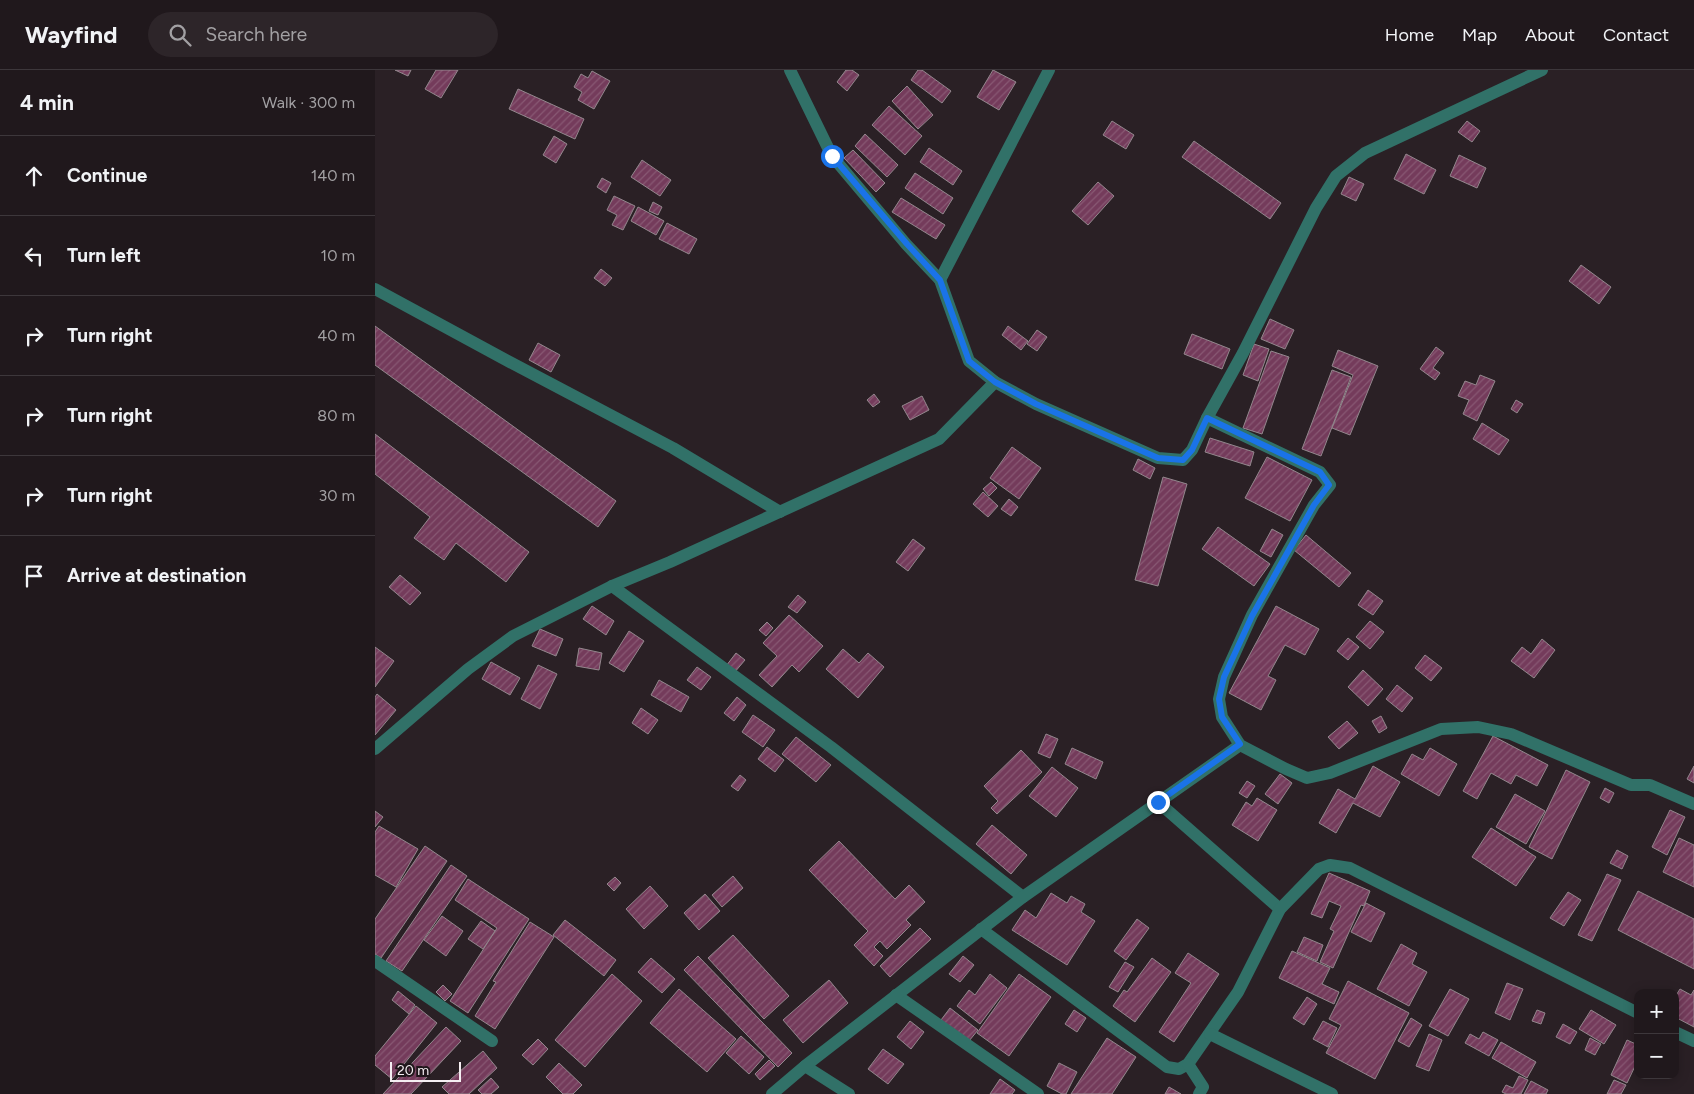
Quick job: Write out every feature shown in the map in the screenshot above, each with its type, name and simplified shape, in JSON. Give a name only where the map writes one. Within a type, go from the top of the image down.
[{"type":"street","points":[[790,70],[832,156],[940,280],[969,361],[995,382],[1036,404],[1158,458],[1183,460],[1192,450],[1316,208],[1337,176],[1365,153],[1542,70]]},
{"type":"street","points":[[940,280],[1049,70]]},
{"type":"street","points":[[375,289],[673,448],[780,512]]},
{"type":"street","points":[[375,749],[469,669],[513,636],[612,586],[939,439],[995,382]]},
{"type":"street","points":[[1207,418],[1320,472],[1329,485],[1314,505],[1262,598],[1224,677],[1219,699],[1222,717],[1240,744],[1286,770],[1307,778],[1330,773],[1441,729],[1478,728],[1511,734],[1631,784],[1650,785],[1694,804]]},
{"type":"street","points":[[612,586],[831,747],[1023,897]]},
{"type":"street","points":[[772,1094],[805,1066],[1023,897],[1240,744]]},
{"type":"street","points":[[1158,802],[1280,909]]},
{"type":"street","points":[[981,929],[1167,1068],[1179,1069],[1188,1064],[1238,992],[1280,909],[1319,869],[1330,865],[1350,868],[1634,1010]]},
{"type":"street","points":[[375,961],[492,1041]]},
{"type":"street","points":[[896,995],[1038,1094]]},
{"type":"street","points":[[1210,1034],[1332,1094]]},
{"type":"street","points":[[1679,1034],[1694,1041]]},
{"type":"street","points":[[1188,1064],[1203,1087],[1199,1094]]},
{"type":"street","points":[[805,1066],[849,1094]]},
{"type":"building","points":[[395,70],[411,70],[408,76]]},
{"type":"building","points":[[436,70],[458,70],[441,98],[425,89]]},
{"type":"building","points":[[846,70],[852,70],[859,75],[847,91],[837,82]]},
{"type":"building","points":[[918,70],[922,70],[951,91],[942,103],[911,80]]},
{"type":"building","points":[[993,70],[1016,82],[999,110],[977,97]]},
{"type":"building","points":[[592,71],[610,81],[594,109],[578,100],[582,92],[574,87],[581,74],[588,78]]},
{"type":"building","points":[[907,86],[933,115],[918,129],[892,101]]},
{"type":"building","points":[[518,89],[584,119],[575,139],[509,109]]},
{"type":"building","points":[[889,106],[922,136],[905,155],[872,125]]},
{"type":"building","points":[[1112,121],[1134,135],[1126,149],[1103,135]]},
{"type":"building","points":[[1467,121],[1480,131],[1472,142],[1458,132]]},
{"type":"building","points":[[865,134],[898,165],[887,177],[855,146]]},
{"type":"building","points":[[554,136],[567,144],[556,163],[543,155]]},
{"type":"building","points":[[1194,141],[1281,203],[1270,219],[1182,157]]},
{"type":"building","points":[[929,148],[962,171],[953,185],[920,162]]},
{"type":"building","points":[[853,150],[885,183],[876,192],[844,158]]},
{"type":"building","points":[[1406,154],[1436,170],[1424,194],[1394,179]]},
{"type":"building","points":[[1459,155],[1486,168],[1477,188],[1450,176]]},
{"type":"building","points":[[642,160],[671,180],[660,196],[631,177]]},
{"type":"building","points":[[915,173],[953,198],[943,214],[905,188]]},
{"type":"building","points":[[1349,177],[1364,184],[1356,201],[1341,194]]},
{"type":"building","points":[[602,178],[611,183],[606,193],[597,187]]},
{"type":"building","points":[[1098,182],[1114,196],[1088,225],[1072,211]]},
{"type":"building","points":[[614,196],[635,206],[623,230],[612,225],[617,215],[607,210]]},
{"type":"building","points":[[901,198],[945,225],[936,239],[892,212]]},
{"type":"building","points":[[653,202],[662,207],[658,215],[649,211]]},
{"type":"building","points":[[638,207],[664,221],[656,235],[631,221]]},
{"type":"building","points":[[667,223],[697,239],[689,254],[659,239]]},
{"type":"building","points":[[1581,265],[1611,287],[1599,304],[1569,281]]},
{"type":"building","points":[[601,269],[612,278],[605,286],[594,278]]},
{"type":"building","points":[[1270,319],[1294,330],[1285,349],[1261,339]]},
{"type":"building","points":[[375,326],[616,501],[598,527],[375,365]]},
{"type":"building","points":[[1008,326],[1028,341],[1021,350],[1002,335]]},
{"type":"building","points":[[1037,330],[1047,337],[1037,351],[1027,344]]},
{"type":"building","points":[[1192,334],[1230,349],[1222,369],[1184,354]]},
{"type":"building","points":[[538,343],[560,355],[551,372],[529,360]]},
{"type":"building","points":[[1254,344],[1269,349],[1258,381],[1243,375]]},
{"type":"building","points":[[1436,347],[1444,353],[1433,368],[1440,373],[1435,380],[1420,369]]},
{"type":"building","points":[[1338,350],[1378,366],[1350,435],[1332,428],[1353,375],[1332,366]]},
{"type":"building","points":[[1271,351],[1289,357],[1262,434],[1243,428]]},
{"type":"building","points":[[1332,370],[1351,377],[1321,456],[1302,449]]},
{"type":"building","points":[[1480,375],[1495,381],[1477,421],[1463,414],[1469,400],[1458,396],[1465,381],[1476,385]]},
{"type":"building","points":[[874,394],[880,402],[873,407],[867,400]]},
{"type":"building","points":[[922,396],[929,410],[910,420],[902,406]]},
{"type":"building","points":[[1516,400],[1523,404],[1517,413],[1511,409]]},
{"type":"building","points":[[1482,423],[1509,440],[1499,455],[1473,439]]},
{"type":"building","points":[[375,434],[529,552],[506,582],[456,543],[444,560],[414,538],[430,517],[375,474]]},
{"type":"building","points":[[1210,438],[1254,452],[1250,466],[1205,452]]},
{"type":"building","points":[[1012,447],[1041,468],[1019,499],[990,478]]},
{"type":"building","points":[[1267,457],[1312,480],[1290,521],[1245,498]]},
{"type":"building","points":[[1138,459],[1155,468],[1150,479],[1133,470]]},
{"type":"building","points":[[1163,477],[1187,484],[1158,586],[1135,580]]},
{"type":"building","points":[[991,482],[997,488],[989,496],[983,489]]},
{"type":"building","points":[[983,492],[998,506],[988,517],[973,504]]},
{"type":"building","points":[[1009,499],[1018,507],[1011,516],[1001,509]]},
{"type":"building","points":[[1218,527],[1270,564],[1254,586],[1202,549]]},
{"type":"building","points":[[1272,529],[1283,535],[1271,557],[1260,551]]},
{"type":"building","points":[[1306,535],[1351,573],[1339,587],[1294,550]]},
{"type":"building","points":[[913,539],[925,548],[908,571],[896,562]]},
{"type":"building","points":[[400,575],[421,593],[410,605],[389,587]]},
{"type":"building","points":[[1368,590],[1383,601],[1373,615],[1358,605]]},
{"type":"building","points":[[798,595],[806,602],[797,613],[788,607]]},
{"type":"building","points":[[592,606],[614,621],[606,635],[583,619]]},
{"type":"building","points":[[1276,606],[1319,629],[1305,655],[1285,645],[1268,676],[1276,680],[1261,710],[1229,693]]},
{"type":"building","points":[[789,615],[823,646],[799,672],[792,665],[772,687],[759,675],[777,656],[763,643]]},
{"type":"building","points":[[1370,621],[1384,632],[1370,649],[1356,637]]},
{"type":"building","points":[[767,622],[773,628],[766,636],[759,630]]},
{"type":"building","points":[[540,629],[563,639],[556,656],[532,646]]},
{"type":"building","points":[[629,631],[644,641],[624,672],[609,663]]},
{"type":"building","points":[[1348,638],[1359,647],[1348,660],[1337,651]]},
{"type":"building","points":[[1542,639],[1555,650],[1534,678],[1511,661],[1522,647],[1531,654]]},
{"type":"building","points":[[375,647],[394,661],[375,687]]},
{"type":"building","points":[[579,648],[602,653],[599,670],[576,666]]},
{"type":"building","points":[[843,649],[859,663],[868,653],[884,667],[858,698],[826,669]]},
{"type":"building","points":[[736,653],[745,660],[734,673],[726,666]]},
{"type":"building","points":[[1425,655],[1442,668],[1431,681],[1415,668]]},
{"type":"building","points":[[491,662],[520,678],[510,695],[482,679]]},
{"type":"building","points":[[538,665],[557,674],[540,709],[521,699]]},
{"type":"building","points":[[697,667],[711,677],[701,690],[687,680]]},
{"type":"building","points":[[1363,670],[1383,689],[1368,706],[1348,687]]},
{"type":"building","points":[[659,680],[689,697],[681,712],[651,695]]},
{"type":"building","points":[[1397,685],[1413,698],[1402,712],[1386,699]]},
{"type":"building","points":[[377,694],[396,710],[375,735],[375,697]]},
{"type":"building","points":[[737,697],[746,705],[734,721],[724,713]]},
{"type":"building","points":[[641,708],[658,720],[648,734],[632,723]]},
{"type":"building","points":[[753,715],[775,730],[763,747],[742,732]]},
{"type":"building","points":[[1381,716],[1387,728],[1379,733],[1372,721]]},
{"type":"building","points":[[1347,721],[1358,733],[1339,749],[1328,737]]},
{"type":"building","points":[[1046,734],[1058,739],[1050,758],[1038,753]]},
{"type":"building","points":[[1493,736],[1548,765],[1537,786],[1516,775],[1511,784],[1491,773],[1477,799],[1463,791]]},
{"type":"building","points":[[796,737],[831,765],[816,782],[782,754]]},
{"type":"building","points":[[767,747],[784,760],[775,772],[758,759]]},
{"type":"building","points":[[1072,748],[1103,762],[1096,779],[1065,764]]},
{"type":"building","points":[[1430,748],[1457,764],[1439,796],[1401,774],[1412,754],[1423,760]]},
{"type":"building","points":[[1021,750],[1042,772],[997,814],[991,808],[998,801],[984,786]]},
{"type":"building","points":[[1373,766],[1400,782],[1380,817],[1353,803],[1336,833],[1319,823],[1338,789],[1355,799]]},
{"type":"building","points":[[1694,766],[1694,783],[1687,779]]},
{"type":"building","points":[[1052,767],[1078,788],[1056,817],[1029,796]]},
{"type":"building","points":[[1566,770],[1590,782],[1552,859],[1529,847]]},
{"type":"building","points":[[1280,774],[1292,783],[1278,804],[1265,794]]},
{"type":"building","points":[[740,775],[746,780],[738,791],[731,786]]},
{"type":"building","points":[[1247,781],[1255,786],[1247,798],[1239,793]]},
{"type":"building","points":[[1605,788],[1614,793],[1609,803],[1600,798]]},
{"type":"building","points":[[1515,794],[1545,811],[1526,844],[1496,827]]},
{"type":"building","points":[[1257,798],[1277,810],[1258,841],[1232,825],[1246,802],[1252,806]]},
{"type":"building","points":[[1670,810],[1685,817],[1667,855],[1652,847]]},
{"type":"building","points":[[375,811],[383,817],[375,827]]},
{"type":"building","points":[[992,825],[1027,855],[1011,874],[976,844]]},
{"type":"building","points":[[379,826],[418,849],[396,887],[375,875],[375,832]]},
{"type":"building","points":[[1491,828],[1536,857],[1516,886],[1472,857]]},
{"type":"building","points":[[1679,838],[1694,845],[1694,887],[1663,872]]},
{"type":"building","points":[[839,841],[895,899],[909,885],[925,902],[906,920],[911,925],[887,949],[880,941],[874,947],[883,956],[874,966],[854,945],[868,931],[809,870]]},
{"type":"building","points":[[425,846],[447,861],[381,958],[375,954],[375,919]]},
{"type":"building","points":[[1617,850],[1628,856],[1622,869],[1610,863]]},
{"type":"building","points":[[451,865],[467,876],[402,971],[386,961]]},
{"type":"building","points":[[1329,873],[1370,891],[1364,906],[1361,905],[1333,968],[1320,962],[1334,931],[1330,929],[1341,906],[1329,901],[1322,918],[1311,914]]},
{"type":"building","points":[[1607,874],[1621,880],[1592,941],[1578,935]]},
{"type":"building","points":[[733,876],[743,888],[722,907],[712,895]]},
{"type":"building","points":[[615,877],[621,883],[614,891],[607,884]]},
{"type":"building","points":[[468,879],[529,919],[468,1013],[450,1001],[497,928],[455,900]]},
{"type":"building","points":[[650,886],[668,906],[644,929],[626,909]]},
{"type":"building","points":[[1638,891],[1694,919],[1694,969],[1618,930]]},
{"type":"building","points":[[1568,892],[1581,900],[1564,926],[1550,918]]},
{"type":"building","points":[[1051,893],[1067,903],[1071,896],[1085,904],[1081,912],[1095,921],[1067,965],[1012,930],[1025,910],[1036,918]]},
{"type":"building","points":[[705,894],[720,911],[699,930],[684,913]]},
{"type":"building","points":[[1366,903],[1385,913],[1371,942],[1351,932]]},
{"type":"building","points":[[442,916],[463,931],[446,956],[424,940]]},
{"type":"building","points":[[1137,919],[1149,928],[1126,960],[1114,951]]},
{"type":"building","points":[[565,920],[616,960],[604,976],[553,935]]},
{"type":"building","points":[[481,921],[495,931],[483,949],[468,939]]},
{"type":"building","points":[[530,922],[554,937],[495,1029],[475,1016],[496,982],[493,981]]},
{"type":"building","points":[[920,928],[931,939],[890,977],[880,966]]},
{"type":"building","points":[[733,935],[789,996],[764,1019],[708,958]]},
{"type":"building","points":[[1304,937],[1323,945],[1317,961],[1297,952]]},
{"type":"building","points":[[1401,944],[1417,953],[1412,964],[1427,972],[1409,1006],[1377,989]]},
{"type":"building","points":[[1292,951],[1330,968],[1322,984],[1339,992],[1334,1004],[1279,978]]},
{"type":"building","points":[[1188,953],[1219,974],[1174,1042],[1159,1032],[1191,983],[1175,973]]},
{"type":"building","points":[[698,956],[792,1053],[778,1067],[684,970]]},
{"type":"building","points":[[963,956],[974,965],[960,982],[949,974]]},
{"type":"building","points":[[651,958],[675,979],[662,993],[638,972]]},
{"type":"building","points":[[1152,958],[1171,972],[1135,1022],[1113,1006],[1124,990],[1127,992]]},
{"type":"building","points":[[1125,962],[1134,967],[1118,992],[1109,987]]},
{"type":"building","points":[[612,974],[642,1001],[585,1067],[555,1040]]},
{"type":"building","points":[[990,974],[1007,988],[980,1024],[957,1006],[969,990],[975,995]]},
{"type":"building","points":[[1019,974],[1051,997],[1009,1056],[977,1033]]},
{"type":"building","points":[[829,980],[848,1003],[803,1043],[783,1020]]},
{"type":"building","points":[[1348,981],[1409,1013],[1375,1079],[1326,1053],[1341,1025],[1329,1019]]},
{"type":"building","points":[[1507,983],[1523,989],[1510,1020],[1495,1013]]},
{"type":"building","points":[[443,985],[452,994],[445,1001],[436,992]]},
{"type":"building","points":[[679,989],[736,1039],[707,1072],[650,1023]]},
{"type":"building","points":[[1450,989],[1469,999],[1448,1036],[1429,1026]]},
{"type":"building","points":[[1680,989],[1691,995],[1694,990],[1694,1027],[1679,1019]]},
{"type":"building","points":[[398,991],[415,1005],[409,1014],[392,1000]]},
{"type":"building","points":[[1307,997],[1317,1004],[1304,1025],[1293,1018]]},
{"type":"building","points":[[416,1006],[437,1023],[392,1079],[375,1065],[375,1056]]},
{"type":"building","points":[[950,1008],[978,1030],[969,1041],[941,1020]]},
{"type":"building","points":[[1074,1010],[1086,1018],[1077,1032],[1065,1024]]},
{"type":"building","points":[[1537,1010],[1545,1013],[1541,1024],[1532,1021]]},
{"type":"building","points":[[1591,1010],[1616,1025],[1604,1044],[1579,1029]]},
{"type":"building","points":[[1411,1018],[1422,1025],[1409,1047],[1398,1041]]},
{"type":"building","points":[[910,1021],[924,1032],[911,1049],[897,1037]]},
{"type":"building","points":[[1323,1021],[1337,1028],[1328,1047],[1313,1039]]},
{"type":"building","points":[[1563,1024],[1577,1032],[1570,1044],[1556,1037]]},
{"type":"building","points":[[446,1027],[461,1041],[411,1094],[383,1094]]},
{"type":"building","points":[[1483,1032],[1498,1040],[1489,1056],[1465,1043],[1470,1034],[1479,1039]]},
{"type":"building","points":[[1429,1034],[1442,1040],[1429,1071],[1416,1066]]},
{"type":"building","points":[[741,1036],[764,1057],[749,1074],[726,1053]]},
{"type":"building","points":[[1107,1038],[1136,1057],[1112,1094],[1071,1094]]},
{"type":"building","points":[[1590,1038],[1601,1044],[1595,1055],[1585,1050]]},
{"type":"building","points":[[538,1039],[548,1049],[533,1065],[522,1055]]},
{"type":"building","points":[[1627,1040],[1634,1043],[1634,1068],[1627,1083],[1611,1075]]},
{"type":"building","points":[[1501,1042],[1536,1062],[1527,1078],[1492,1058]]},
{"type":"building","points":[[883,1049],[904,1064],[888,1084],[868,1069]]},
{"type":"building","points":[[483,1051],[497,1068],[469,1094],[449,1094],[442,1087]]},
{"type":"building","points":[[769,1060],[775,1066],[760,1080],[755,1074]]},
{"type":"building","points":[[559,1063],[582,1085],[573,1094],[563,1094],[546,1077]]},
{"type":"building","points":[[1059,1063],[1077,1072],[1066,1094],[1062,1094],[1047,1086]]},
{"type":"building","points":[[1519,1076],[1528,1080],[1521,1094],[1506,1094],[1502,1092],[1506,1085],[1513,1088]]},
{"type":"building","points":[[491,1078],[499,1087],[491,1094],[482,1094],[478,1090]]},
{"type":"building","points":[[1000,1079],[1015,1090],[1012,1094],[990,1094]]},
{"type":"building","points":[[1614,1080],[1626,1085],[1621,1094],[1607,1094]]},
{"type":"building","points":[[1531,1081],[1548,1090],[1546,1094],[1524,1094]]},
{"type":"building","points":[[1169,1087],[1181,1094],[1165,1094]]},
{"type":"route","points":[[832,156],[940,280],[969,361],[995,382],[1036,404],[1158,458],[1183,460],[1192,450],[1207,418],[1320,472],[1329,485],[1314,505],[1252,616],[1224,677],[1219,699],[1222,717],[1240,744],[1158,802]]}]
